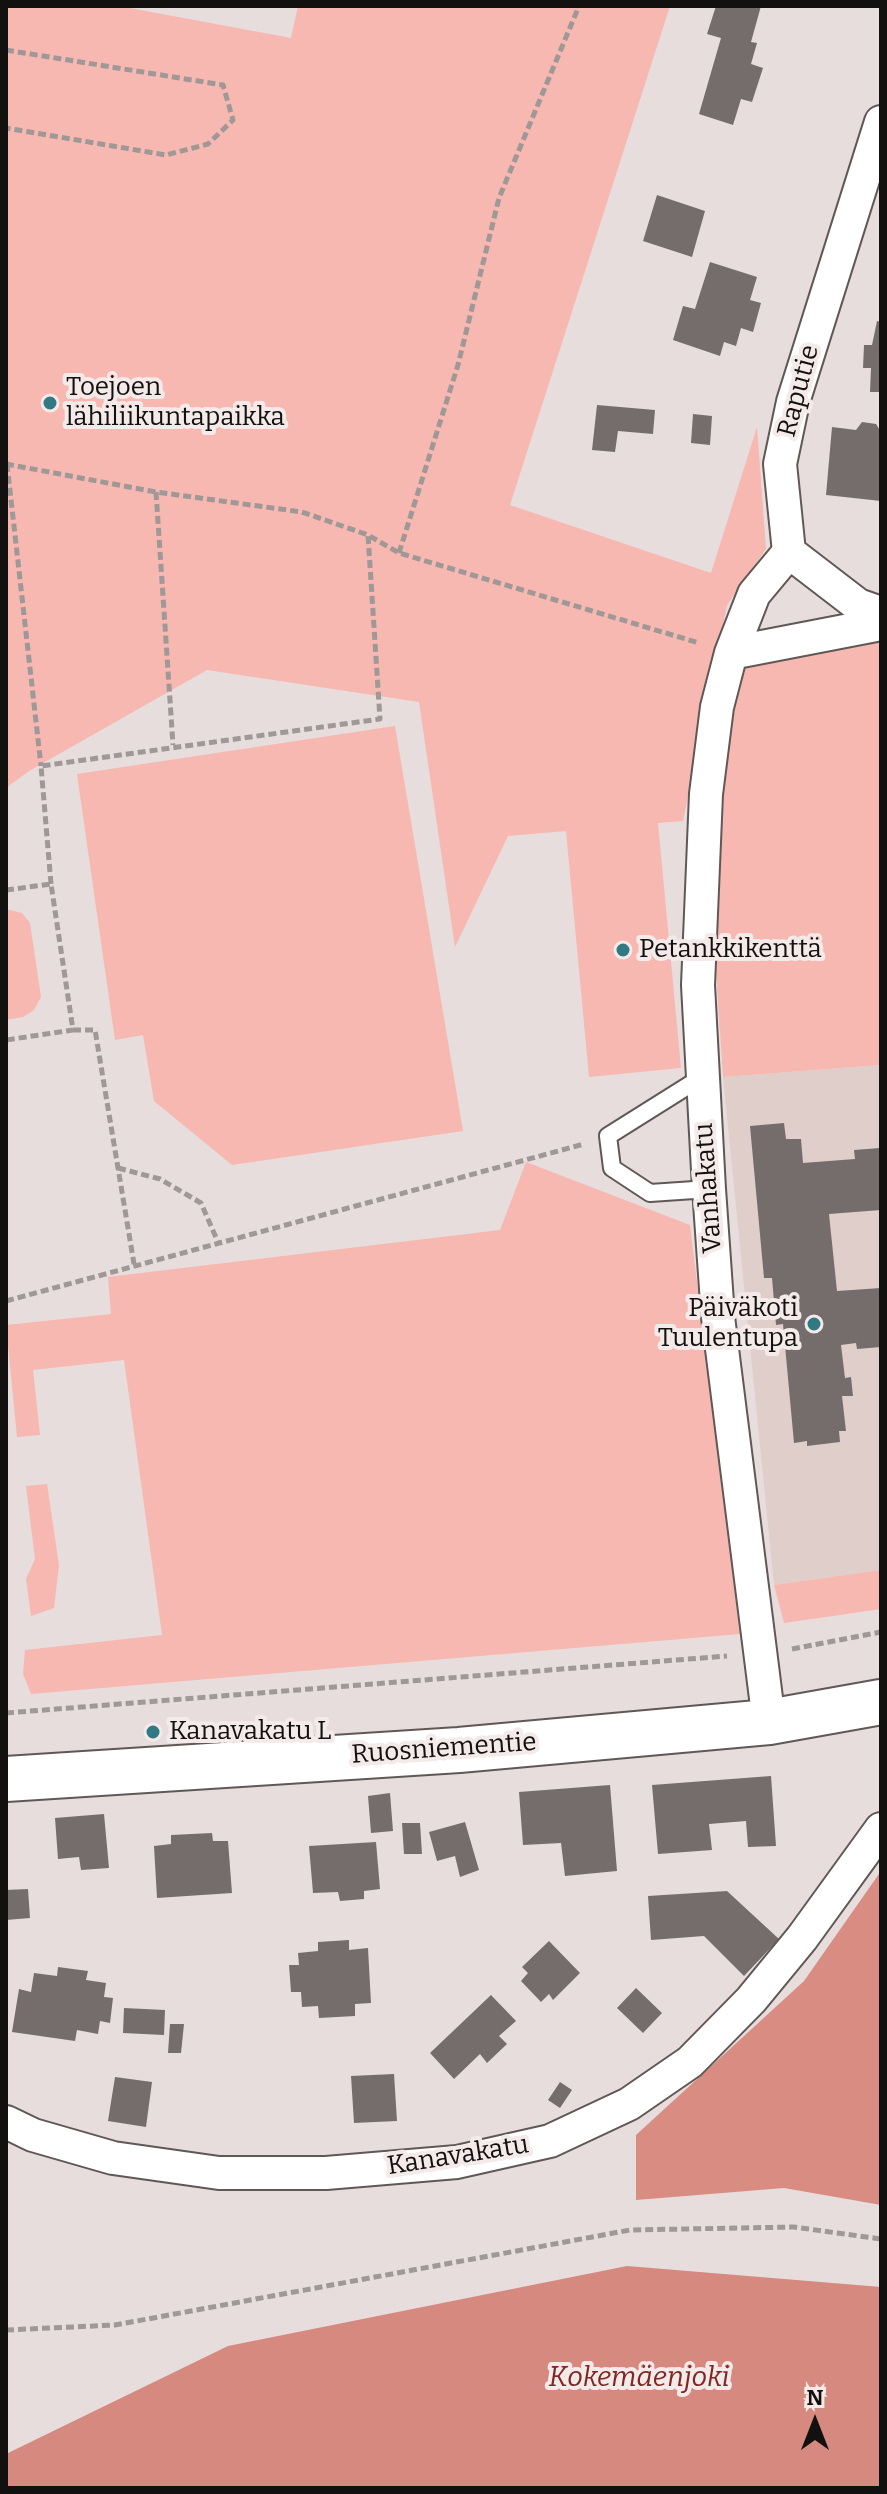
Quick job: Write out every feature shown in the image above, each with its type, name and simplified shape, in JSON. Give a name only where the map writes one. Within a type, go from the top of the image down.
[{"type":"main road","name":"Ruosniementie","points":[[6,1779],[459,1750],[769,1722],[881,1702]]},
{"type":"street","name":"Raputie","points":[[789,552],[780,464],[793,402],[881,122]]},
{"type":"street","points":[[731,653],[754,594],[789,552],[858,605],[881,613]]},
{"type":"street","points":[[731,653],[881,624]]},
{"type":"street","name":"Vanhakatu","points":[[731,653],[717,707],[700,881],[698,985],[718,1317],[769,1722]]},
{"type":"street","name":"Kanavakatu","points":[[6,2122],[33,2135],[113,2158],[219,2173],[326,2173],[457,2162],[550,2141],[629,2104],[690,2062],[751,2000],[794,1949],[881,1829]]},
{"type":"lane","points":[[702,1077],[608,1136],[612,1168],[650,1193],[709,1189]]},
{"type":"path","points":[[399,553],[458,365],[499,198],[579,6]]},
{"type":"path","points":[[6,50],[223,85],[233,120],[208,144],[166,155],[6,128]]},
{"type":"path","points":[[73,1030],[51,884],[41,766],[6,464],[156,492],[302,512],[368,535],[399,553],[731,653]]},
{"type":"path","points":[[156,492],[173,745]]},
{"type":"path","points":[[41,766],[173,745],[380,719],[368,535]]},
{"type":"path","points":[[6,890],[51,884]]},
{"type":"path","points":[[6,1040],[73,1030],[95,1030],[134,1264]]},
{"type":"path","points":[[6,1301],[134,1264],[526,1162],[608,1136]]},
{"type":"path","points":[[118,1168],[160,1179],[201,1203],[218,1242]]},
{"type":"path","points":[[6,1713],[760,1654],[881,1632]]},
{"type":"path","points":[[6,2330],[115,2325],[630,2230],[794,2227],[881,2239]]},
{"type":"shaded area","points":[[6,6],[119,6],[291,38],[298,6],[670,6],[510,505],[711,573],[757,427],[766,549],[727,605],[683,821],[658,823],[681,1068],[589,1077],[566,831],[508,836],[455,947],[419,702],[207,670],[29,771],[6,788]]},
{"type":"shaded area","points":[[881,641],[881,1065],[723,1077],[712,912],[724,755],[743,664]]},
{"type":"shaded area","points":[[395,726],[463,1131],[232,1165],[154,1101],[143,1035],[115,1040],[77,774]]},
{"type":"shaded area","points":[[6,909],[22,913],[30,923],[41,997],[34,1010],[23,1017],[6,1020]]},
{"type":"shaded area","name":"Päiväkoti Tuulentupa","points":[[881,1065],[881,1570],[774,1585],[723,1077]]},
{"type":"shaded area","points":[[526,1162],[690,1225],[740,1634],[31,1694],[23,1674],[25,1650],[162,1635],[124,1360],[33,1370],[40,1435],[17,1437],[6,1325],[111,1314],[108,1277],[500,1230]]},
{"type":"shaded area","points":[[47,1484],[59,1565],[54,1608],[31,1616],[26,1579],[35,1559],[26,1486]]},
{"type":"shaded area","points":[[881,1570],[881,1609],[784,1623],[774,1585]]},
{"type":"shaded area","points":[[881,1871],[881,2205],[784,2188],[636,2200],[636,2135],[804,1981]]},
{"type":"water","name":"Kokemäenjoki","points":[[627,2266],[881,2287],[881,2488],[6,2488],[6,2454],[228,2346]]},
{"type":"building","points":[[716,6],[761,6],[751,42],[757,43],[751,64],[763,68],[752,102],[741,99],[733,125],[699,114],[721,38],[707,34]]},
{"type":"building","points":[[657,195],[705,211],[692,257],[643,241]]},
{"type":"building","points":[[710,262],[757,277],[750,300],[761,303],[753,332],[741,328],[736,346],[724,342],[720,356],[673,340],[683,306],[695,309]]},
{"type":"building","points":[[877,321],[881,322],[881,392],[870,392],[871,368],[863,368],[864,345],[872,345]]},
{"type":"building","points":[[597,405],[655,410],[653,434],[618,431],[615,452],[592,450]]},
{"type":"building","points":[[693,414],[712,416],[710,445],[691,443]]},
{"type":"building","points":[[862,422],[876,424],[881,432],[881,501],[826,495],[832,427],[856,430]]},
{"type":"building","points":[[784,1123],[786,1139],[801,1139],[803,1163],[855,1159],[854,1150],[880,1148],[881,1210],[829,1214],[837,1291],[881,1288],[881,1347],[857,1349],[856,1343],[841,1345],[845,1378],[851,1377],[853,1396],[842,1396],[846,1431],[839,1431],[840,1442],[807,1446],[807,1441],[794,1443],[783,1324],[776,1325],[772,1278],[764,1278],[750,1126]]},
{"type":"building","points":[[771,1776],[776,1846],[748,1847],[746,1821],[709,1824],[712,1850],[658,1854],[652,1785]]},
{"type":"building","points":[[610,1785],[617,1871],[565,1876],[561,1843],[523,1845],[519,1792]]},
{"type":"building","points":[[390,1793],[393,1831],[371,1833],[368,1796]]},
{"type":"building","points":[[104,1814],[109,1868],[81,1870],[79,1857],[58,1859],[55,1818]]},
{"type":"building","points":[[465,1822],[479,1870],[460,1877],[455,1856],[437,1861],[429,1832]]},
{"type":"building","points":[[402,1823],[420,1823],[422,1854],[404,1854]]},
{"type":"building","points":[[212,1833],[213,1841],[228,1841],[232,1893],[157,1898],[154,1846],[171,1844],[171,1835]]},
{"type":"building","points":[[376,1842],[380,1889],[364,1891],[364,1899],[340,1901],[338,1892],[313,1893],[309,1846]]},
{"type":"building","points":[[28,1889],[30,1918],[6,1920],[6,1890]]},
{"type":"building","points":[[727,1891],[779,1939],[744,1976],[704,1936],[651,1940],[648,1896]]},
{"type":"building","points":[[349,1940],[349,1950],[368,1948],[371,2003],[355,2004],[355,2016],[319,2018],[318,2006],[302,2007],[301,1992],[291,1992],[289,1965],[299,1965],[298,1953],[318,1951],[318,1942]]},
{"type":"building","points":[[549,1941],[580,1973],[553,2000],[549,1994],[541,2002],[521,1981],[528,1973],[522,1967]]},
{"type":"building","points":[[58,1967],[88,1971],[86,1980],[106,1983],[104,1997],[113,1998],[110,2023],[100,2021],[98,2034],[77,2030],[75,2041],[12,2032],[19,1989],[31,1992],[34,1973],[57,1976]]},
{"type":"building","points":[[636,1988],[662,2013],[643,2033],[617,2008]]},
{"type":"building","points":[[491,1995],[516,2021],[499,2036],[507,2044],[487,2063],[480,2054],[454,2079],[430,2053]]},
{"type":"building","points":[[124,2008],[165,2010],[164,2035],[123,2033]]},
{"type":"building","points":[[170,2024],[184,2024],[181,2053],[168,2053]]},
{"type":"building","points":[[394,2074],[397,2121],[354,2123],[351,2076]]},
{"type":"building","points":[[115,2077],[152,2082],[146,2127],[108,2121]]},
{"type":"building","points":[[560,2082],[572,2090],[560,2108],[548,2100]]},
{"type":"place","name":"Toejoen lähiliikuntapaikka","points":[[50,403]]},
{"type":"place","name":"Petankkikenttä","points":[[623,950]]},
{"type":"place","name":"Päiväkoti Tuulentupa","points":[[814,1324]]},
{"type":"place","name":"Kanavakatu L","points":[[153,1732]]}]
